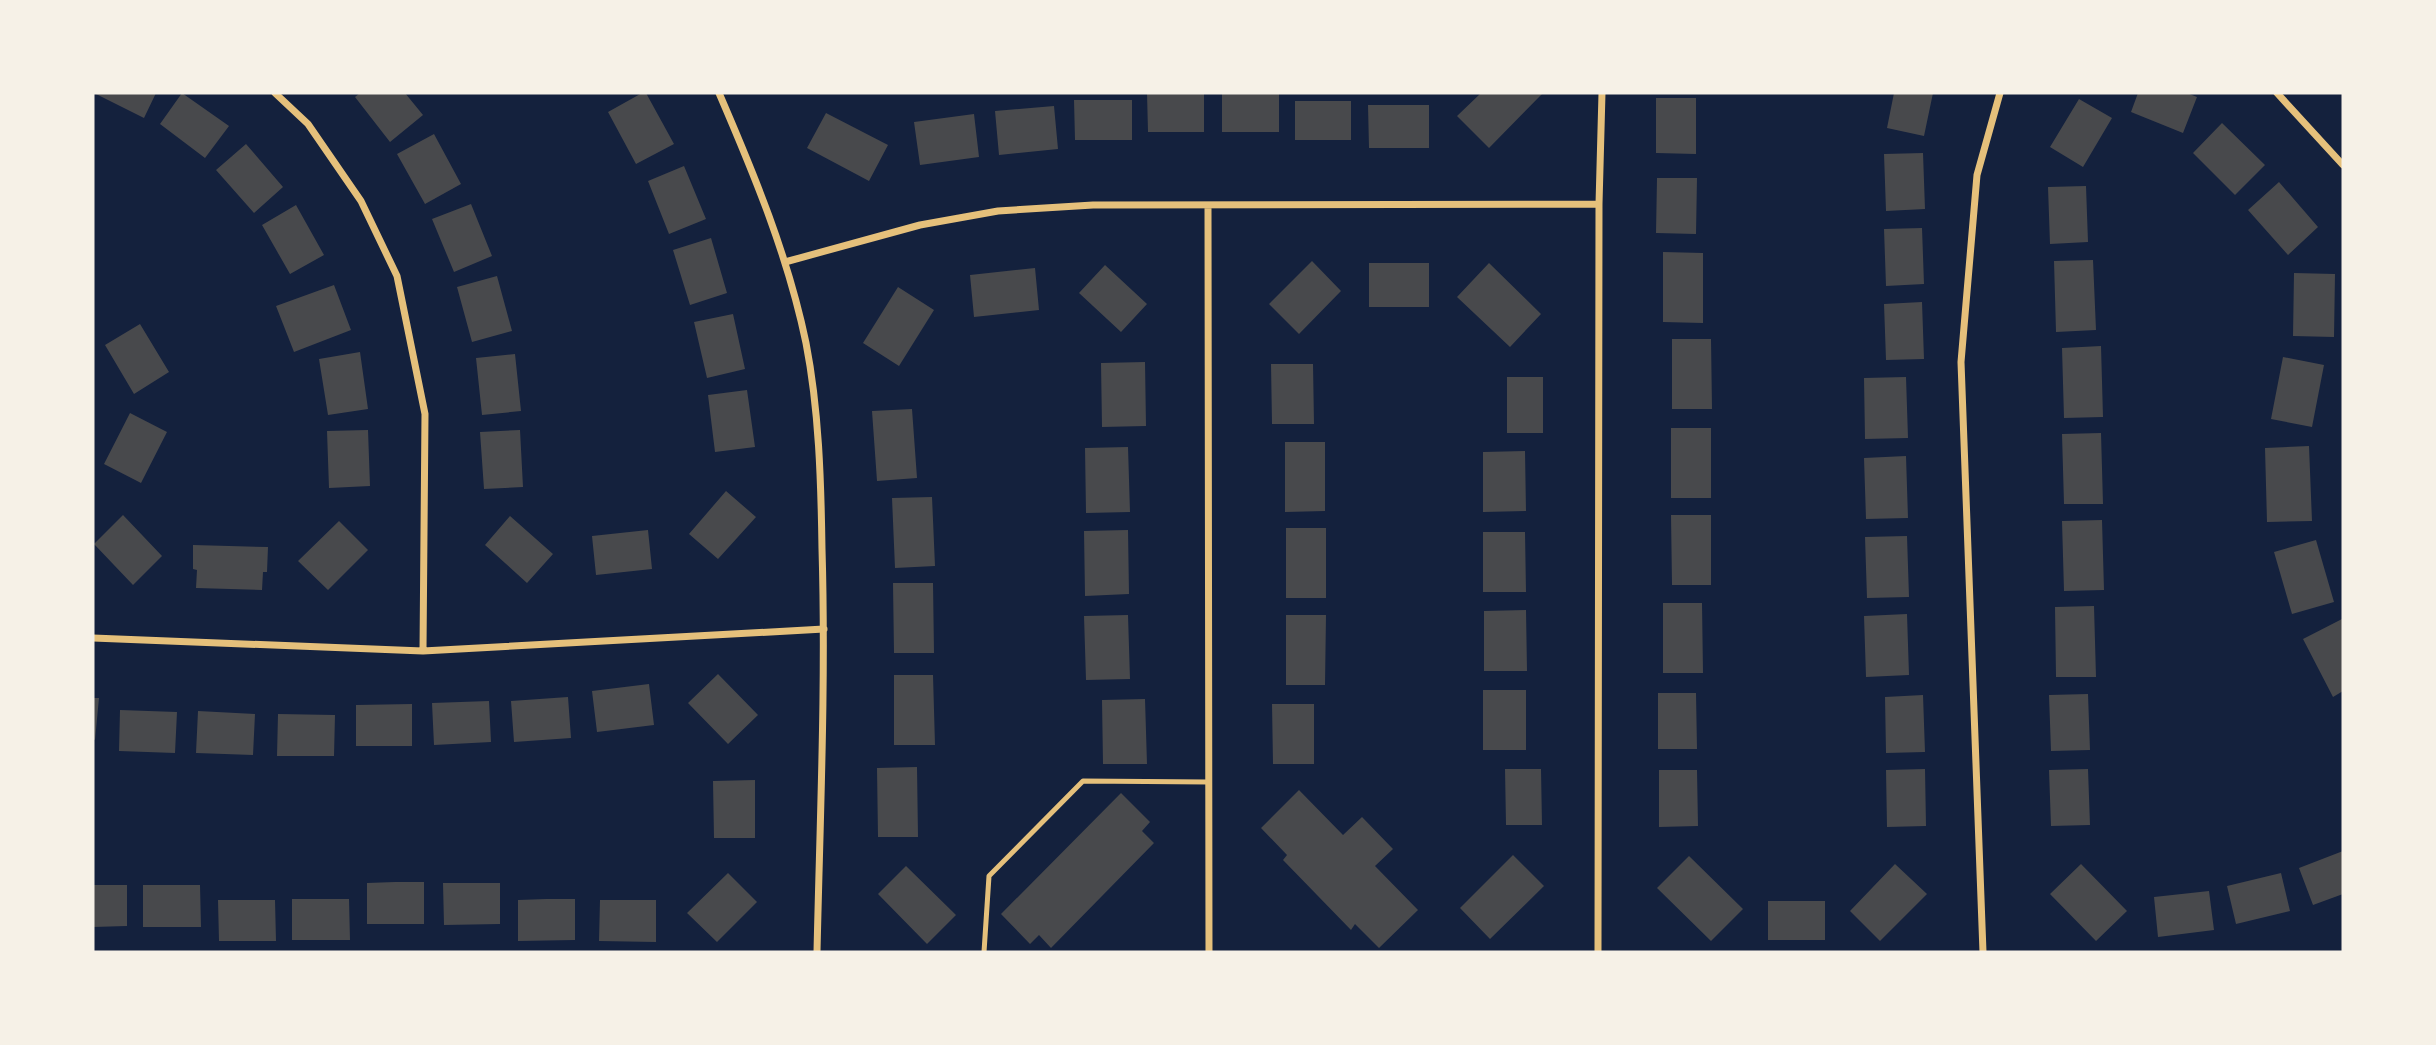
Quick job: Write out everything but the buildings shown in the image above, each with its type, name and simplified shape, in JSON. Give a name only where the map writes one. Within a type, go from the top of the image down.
[{"type":"street","points":[[275,93],[308,124],[361,201],[397,276],[425,414],[423,651]]},
{"type":"street","points":[[719,93],[752,168],[785,262],[806,344],[820,460],[824,629],[817,952]]},
{"type":"street","points":[[1598,952],[1599,204],[1602,93]]},
{"type":"street","points":[[1983,952],[1961,362],[1977,174],[2000,93]]},
{"type":"street","points":[[2277,93],[2343,165]]},
{"type":"street","points":[[785,262],[920,225],[998,211],[1093,205],[1599,204]]},
{"type":"street","points":[[1208,206],[1209,952]]},
{"type":"street","points":[[93,638],[423,651],[824,629]]},
{"type":"lane","points":[[984,952],[989,876],[1083,781],[1209,782]]}]
